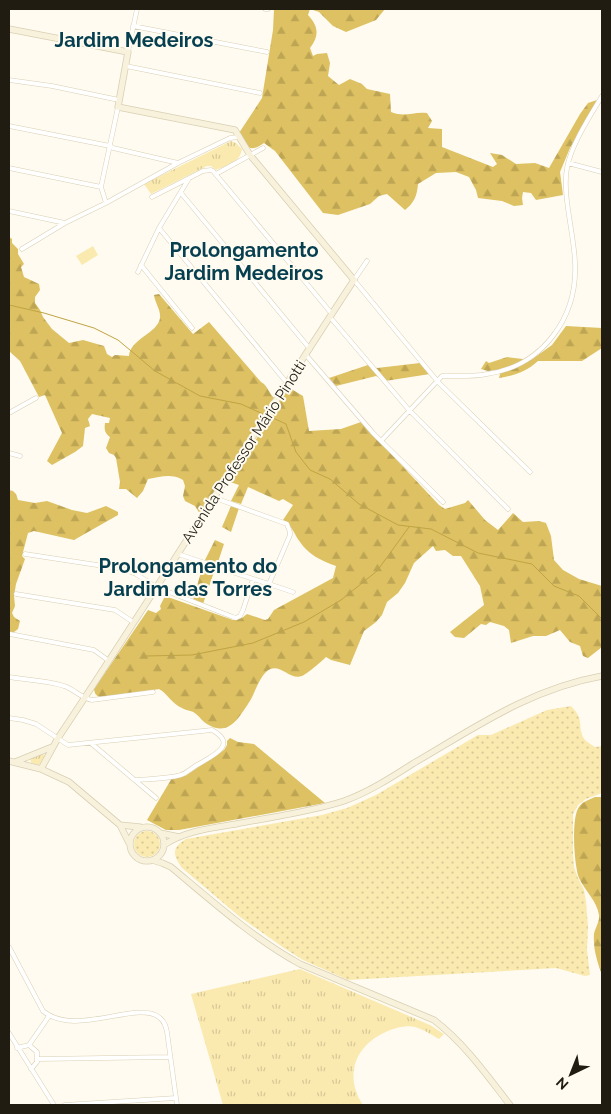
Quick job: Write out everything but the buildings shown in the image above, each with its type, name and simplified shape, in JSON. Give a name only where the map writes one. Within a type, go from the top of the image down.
[{"type":"street","points":[[106,203],[101,187],[137,9]]},
{"type":"street","points":[[133,26],[267,52]]},
{"type":"street","points":[[9,29],[128,52]]},
{"type":"street","points":[[126,66],[260,93]]},
{"type":"street","points":[[9,80],[52,86],[119,100]]},
{"type":"street","points":[[381,440],[442,376],[487,374],[508,369],[530,358],[545,346],[556,333],[566,312],[574,286],[575,263],[565,183],[568,163],[588,120],[602,96]]},
{"type":"street","points":[[118,107],[235,130],[250,155],[438,382],[530,472]]},
{"type":"street","points":[[9,126],[110,146],[178,163]]},
{"type":"street","points":[[22,249],[65,223],[106,203],[178,163],[230,138],[238,137]]},
{"type":"street","points":[[216,174],[263,148]]},
{"type":"street","points":[[568,163],[602,172]]},
{"type":"street","points":[[9,168],[101,187]]},
{"type":"street","points":[[152,197],[207,170],[216,174],[409,410],[508,509]]},
{"type":"street","points":[[138,272],[160,228],[189,178]]},
{"type":"street","points":[[181,193],[310,349]]},
{"type":"street","points":[[9,211],[65,223]]},
{"type":"street","points":[[160,228],[287,383]]},
{"type":"street","name":"Avenida Professor Mário Pinotti","points":[[41,769],[52,747],[367,261]]},
{"type":"street","points":[[141,265],[192,328]]},
{"type":"street","points":[[306,355],[381,440],[443,502]]},
{"type":"street","points":[[9,413],[36,398]]},
{"type":"street","points":[[9,452],[20,456]]},
{"type":"street","points":[[215,498],[284,522],[288,526],[290,535],[269,584]]},
{"type":"street","points":[[25,554],[123,569],[136,574],[156,587],[233,617],[240,616],[253,579]]},
{"type":"street","points":[[178,554],[293,592]]},
{"type":"street","points":[[16,594],[115,610],[133,622]]},
{"type":"street","points":[[10,634],[94,650],[109,661]]},
{"type":"street","points":[[12,761],[58,775],[69,782],[120,825],[134,855],[139,860],[146,861],[158,857],[163,848],[179,836],[344,801],[375,786],[517,703],[548,690],[602,676]]},
{"type":"street","points":[[9,677],[62,685],[84,698],[99,700],[153,692]]},
{"type":"street","points":[[9,718],[31,722],[68,745],[212,730],[224,739],[222,749],[219,752],[180,775],[135,780]]},
{"type":"street","points":[[92,744],[156,798]]},
{"type":"street","points":[[12,761],[52,747]]},
{"type":"street","points":[[120,825],[148,826],[160,832],[179,836]]},
{"type":"street","points":[[129,843],[131,836],[141,827]]},
{"type":"street","points":[[160,832],[163,838],[163,848],[171,867]]},
{"type":"street","points":[[152,860],[162,862],[171,867],[236,921],[280,953],[300,964],[434,1020],[452,1034],[469,1052],[510,1105]]},
{"type":"street","points":[[9,947],[43,1011],[49,1016],[74,1021],[150,1013],[160,1017],[165,1023],[167,1032],[177,1105]]},
{"type":"street","points":[[29,1046],[49,1016]]},
{"type":"street","points":[[9,1034],[51,1104]]},
{"type":"street","points":[[17,1048],[29,1046],[35,1049],[38,1059]]},
{"type":"street","points":[[38,1059],[170,1057]]},
{"type":"street","points":[[31,1069],[38,1059]]},
{"type":"street","points":[[64,1105],[176,1098]]},
{"type":"green space","points":[[274,9],[310,9],[308,15],[316,27],[315,39],[310,48],[313,56],[327,53],[330,63],[328,76],[339,85],[350,79],[362,84],[367,89],[390,94],[391,112],[396,114],[427,113],[432,121],[428,128],[442,129],[442,147],[493,167],[497,164],[490,153],[502,155],[516,164],[535,163],[549,168],[580,114],[588,103],[597,100],[570,148],[560,172],[563,195],[536,200],[531,193],[523,192],[523,205],[514,206],[502,201],[478,198],[469,177],[456,172],[436,173],[418,184],[417,192],[411,205],[405,210],[387,194],[379,196],[370,204],[338,215],[323,213],[275,151],[264,143],[254,148],[248,147],[239,133],[262,98],[273,30]]},
{"type":"green space","points":[[310,9],[385,9],[376,20],[346,32],[333,26],[319,12]]},
{"type":"green space","points":[[231,141],[242,149],[239,157],[229,165],[216,170],[211,166],[207,166],[151,194],[144,184]]},
{"type":"green space","points":[[9,237],[18,249],[18,254],[24,264],[21,267],[24,277],[39,284],[40,290],[35,297],[35,303],[52,329],[69,343],[83,340],[104,346],[107,354],[112,357],[115,355],[129,356],[134,345],[158,323],[160,315],[154,295],[159,294],[193,334],[209,322],[267,387],[274,398],[200,514],[195,506],[185,501],[183,496],[185,486],[183,480],[179,478],[166,476],[148,479],[143,491],[137,498],[126,489],[119,489],[120,482],[116,458],[106,448],[110,437],[105,431],[105,423],[109,423],[110,418],[92,414],[88,419],[90,426],[85,428],[83,446],[52,465],[47,461],[62,433],[45,395],[39,397],[20,361],[9,351]]},
{"type":"green space","points":[[93,246],[98,255],[82,265],[76,256]]},
{"type":"green space","points":[[566,326],[602,328],[602,348],[582,361],[538,361],[525,370],[505,377],[499,378],[500,374],[496,370],[488,371],[481,369],[486,361],[489,363],[507,357],[531,360],[552,345]]},
{"type":"green space","points":[[420,363],[430,374],[385,381],[376,376],[336,386],[329,378],[368,365],[377,368]]},
{"type":"green space","points":[[288,387],[303,396],[309,431],[341,429],[361,422],[439,505],[445,509],[465,503],[468,500],[485,520],[498,530],[513,513],[523,522],[539,521],[546,523],[551,536],[554,560],[563,570],[579,579],[602,586],[602,647],[588,658],[583,656],[580,646],[570,642],[560,630],[546,636],[533,636],[511,643],[509,630],[504,626],[490,622],[486,625],[481,624],[464,638],[455,637],[450,632],[484,605],[480,586],[461,556],[453,556],[445,550],[436,551],[433,546],[414,563],[405,583],[398,593],[387,602],[382,615],[364,631],[350,665],[326,657],[307,673],[298,677],[276,668],[267,671],[240,715],[227,727],[214,727],[207,724],[191,711],[175,704],[159,689],[106,698],[96,695],[94,689],[148,610],[156,613],[161,609],[160,606],[165,596],[233,620],[242,618],[247,614],[265,620],[268,619],[274,610],[333,578],[336,566],[311,554],[300,542],[291,527],[283,520],[293,505],[283,499],[279,501],[248,487],[241,504],[231,501],[239,485],[230,482]]},
{"type":"green space","points":[[9,490],[16,494],[18,500],[35,503],[47,501],[87,513],[106,506],[118,512],[118,515],[74,540],[34,531],[28,533],[22,556],[25,559],[16,584],[14,596],[15,606],[12,613],[20,621],[18,629],[14,632],[9,632]]},
{"type":"green space","points":[[231,506],[239,508],[231,532],[222,527]]},
{"type":"green space","points":[[215,540],[224,544],[217,565],[205,560]]},
{"type":"green space","points":[[203,565],[215,569],[203,604],[193,600]]},
{"type":"green space","points":[[571,706],[576,711],[580,720],[582,735],[585,740],[595,747],[602,746],[602,793],[586,799],[578,805],[573,814],[574,867],[584,890],[586,902],[587,950],[590,975],[585,976],[556,968],[348,980],[303,960],[240,917],[182,868],[175,855],[178,846],[186,839],[322,815],[347,808],[376,795],[478,735],[491,735],[547,710]]},
{"type":"green space","points":[[230,738],[238,742],[254,744],[325,803],[179,830],[166,830],[147,820],[172,778],[185,776],[224,750]]},
{"type":"green space","points":[[42,753],[45,756],[39,765],[31,763],[30,758]]},
{"type":"green space","points":[[595,797],[602,797],[602,975],[596,955],[594,939],[599,920],[598,910],[579,878],[574,842],[576,812],[584,802]]},
{"type":"green space","points":[[147,831],[157,834],[160,844],[157,854],[147,857],[137,854],[134,844],[137,834]]},
{"type":"green space","points":[[300,969],[430,1025],[444,1034],[439,1039],[412,1026],[388,1031],[368,1044],[356,1062],[354,1072],[357,1094],[363,1105],[223,1105],[191,994]]},
{"type":"waterway","points":[[9,305],[94,328],[118,340],[155,371],[200,396],[241,404],[263,414]]},
{"type":"waterway","points":[[273,418],[286,424],[296,452],[310,470],[330,479],[359,504],[398,525],[431,529],[478,553],[532,564],[554,586],[579,596],[602,619]]},
{"type":"waterway","points":[[146,656],[192,655],[253,643],[304,622],[341,600],[377,571],[409,527]]},
{"type":"district","name":"Jardim Medeiros","points":[[134,40]]},
{"type":"district","name":"Prolongamento Jardim Medeiros","points":[[244,262]]},
{"type":"district","name":"Prolongamento do Jardim das Torres","points":[[188,578]]}]
